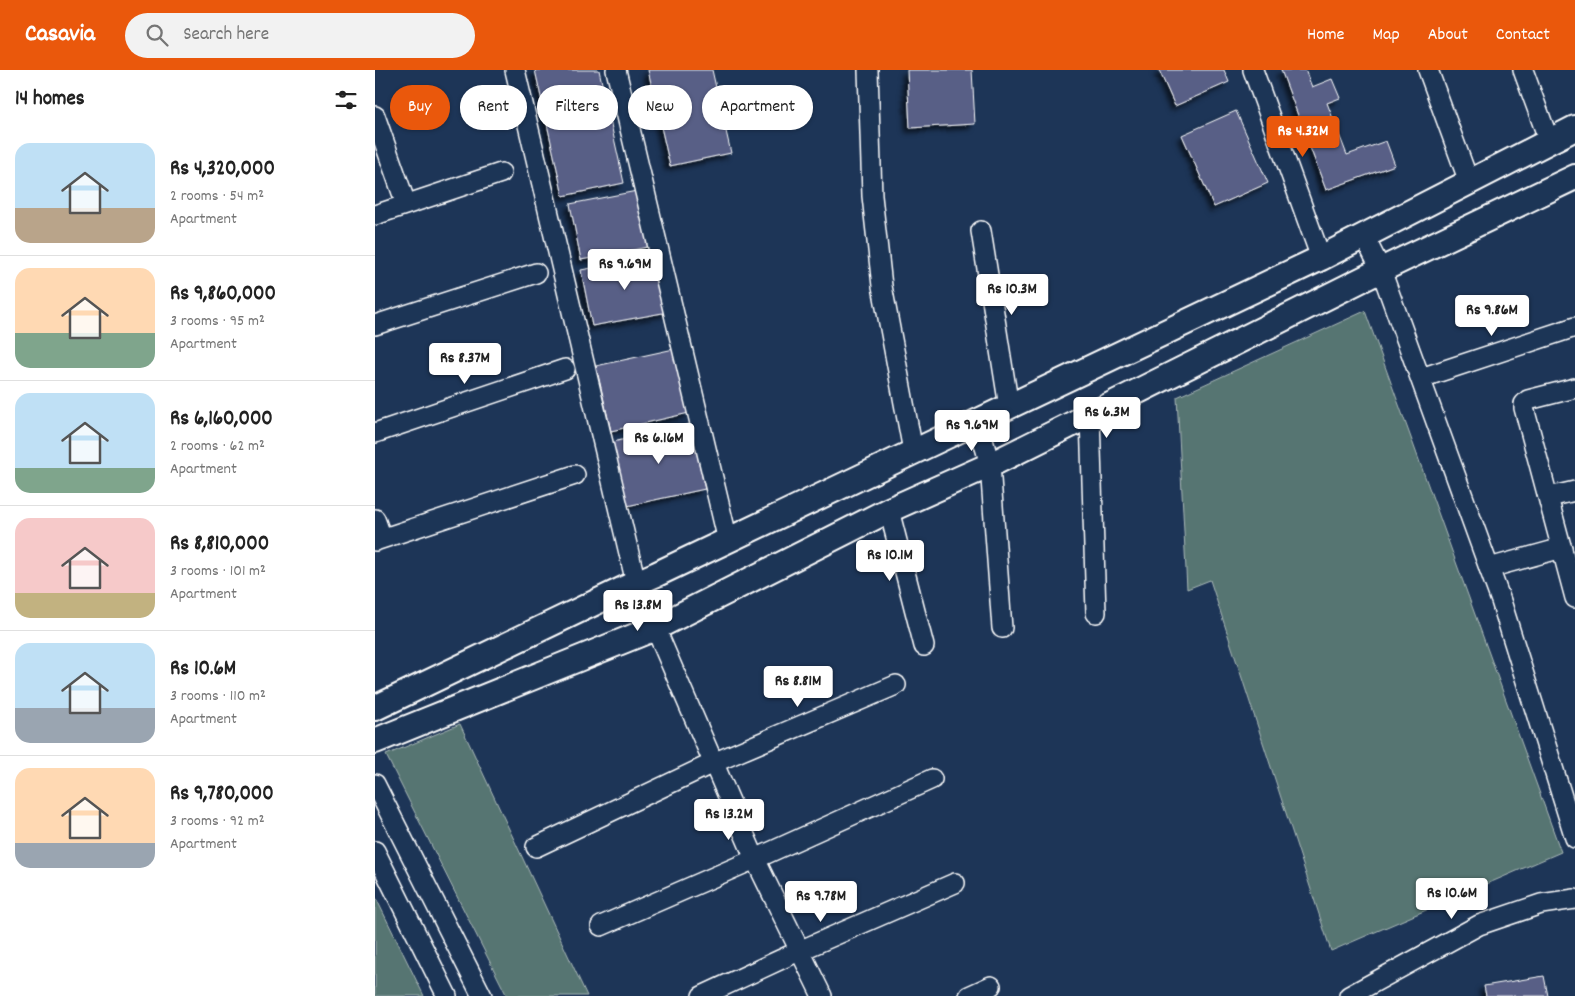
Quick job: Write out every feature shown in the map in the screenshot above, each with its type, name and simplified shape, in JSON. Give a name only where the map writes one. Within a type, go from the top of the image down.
[{"type":"street","points":[[515,70],[636,583],[755,859],[821,996]]},
{"type":"street","points":[[617,70],[728,541]]},
{"type":"street","points":[[868,70],[872,196],[882,286],[913,451]]},
{"type":"street","points":[[1253,70],[1321,258]]},
{"type":"street","points":[[1429,70],[1469,182]]},
{"type":"street","points":[[1523,70],[1549,142]]},
{"type":"street","points":[[375,116],[405,204]]},
{"type":"street","points":[[375,708],[1321,258],[1575,128]]},
{"type":"street","points":[[375,214],[501,173]]},
{"type":"street","points":[[375,741],[655,628],[889,510],[990,465],[1381,270],[1575,177]]},
{"type":"street","points":[[981,231],[1009,407]]},
{"type":"street","points":[[1364,236],[1381,270],[1501,601],[1575,838]]},
{"type":"street","points":[[375,326],[536,273]]},
{"type":"street","points":[[1421,378],[1575,327]]},
{"type":"street","points":[[375,433],[565,369]]},
{"type":"street","points":[[1575,388],[1528,400],[1525,404],[1524,412],[1549,497],[1575,598]]},
{"type":"street","points":[[1090,416],[1096,613]]},
{"type":"street","points":[[978,422],[990,465],[1002,628]]},
{"type":"street","points":[[375,519],[379,539],[575,474]]},
{"type":"street","points":[[1549,497],[1575,491]]},
{"type":"street","points":[[889,510],[924,646]]},
{"type":"street","points":[[1489,568],[1562,548]]},
{"type":"street","points":[[536,847],[713,763],[896,685]]},
{"type":"street","points":[[601,926],[932,779]]},
{"type":"street","points":[[375,784],[482,996]]},
{"type":"street","points":[[375,852],[447,996]]},
{"type":"street","points":[[702,996],[799,950],[955,883]]},
{"type":"street","points":[[1349,996],[1479,924],[1541,904],[1575,899]]},
{"type":"street","points":[[969,996],[991,986]]},
{"type":"green space","points":[[1365,311],[1561,852],[1331,951],[1210,580],[1187,589],[1177,397]]},
{"type":"green space","points":[[460,724],[587,996],[507,996],[386,755]]},
{"type":"green space","points":[[375,896],[424,996],[375,996]]},
{"type":"building","points":[[535,70],[599,70],[602,85],[538,85]]},
{"type":"building","points":[[648,70],[712,70],[715,85],[702,85],[702,130],[726,130],[731,153],[670,166],[662,130],[692,130],[692,85],[651,85]]},
{"type":"building","points":[[907,70],[972,70],[975,124],[910,128]]},
{"type":"building","points":[[1159,70],[1224,70],[1229,82],[1175,106]]},
{"type":"building","points":[[1281,70],[1305,70],[1312,87],[1332,79],[1340,98],[1327,103],[1347,155],[1386,141],[1395,165],[1326,190]]},
{"type":"building","points":[[1236,111],[1268,183],[1214,207],[1182,135]]},
{"type":"building","points":[[548,130],[612,130],[624,183],[563,196]]},
{"type":"building","points":[[642,190],[653,246],[581,260],[570,204]]},
{"type":"building","points":[[657,256],[668,312],[592,326],[581,270]]},
{"type":"building","points":[[674,349],[689,413],[611,431],[596,366]]},
{"type":"building","points":[[690,424],[705,489],[627,506],[613,442]]},
{"type":"building","points":[[1544,976],[1548,996],[1486,996],[1484,986]]}]
